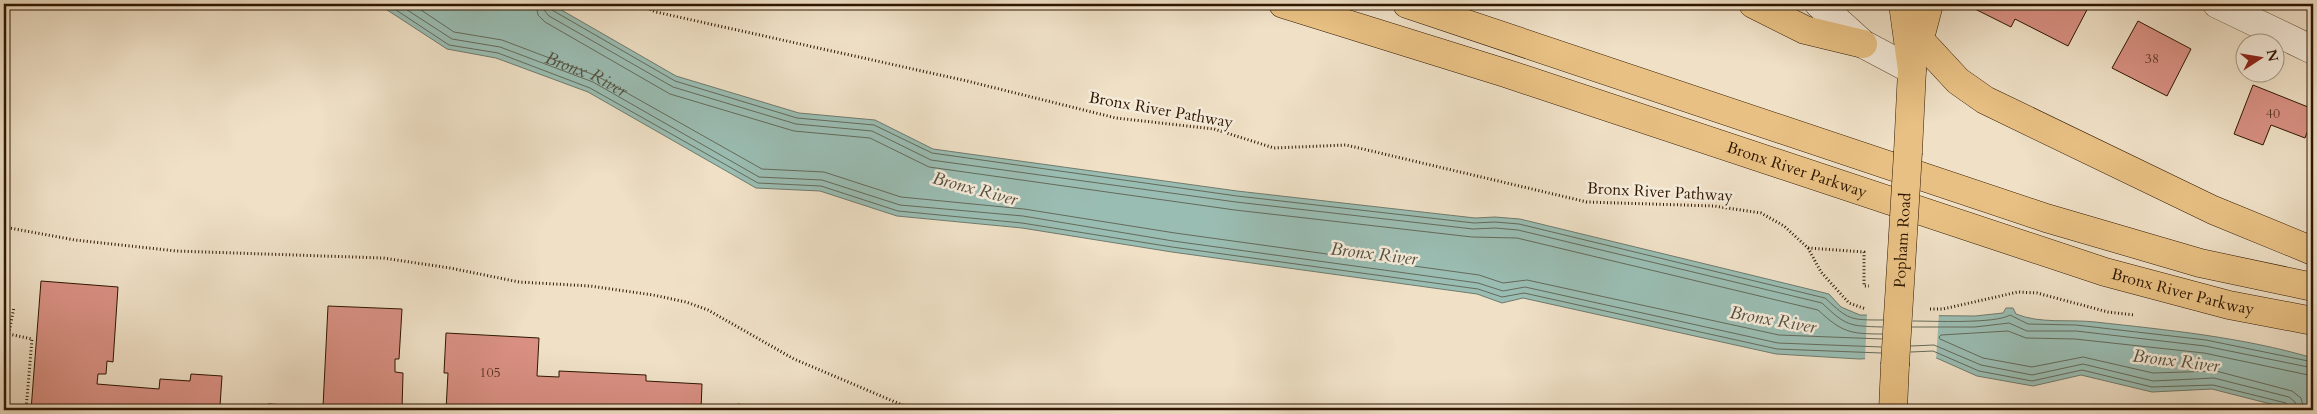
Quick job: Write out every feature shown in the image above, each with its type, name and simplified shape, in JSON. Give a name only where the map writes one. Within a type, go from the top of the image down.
[{"type":"main road","name":"Bronx River Parkway","points":[[1283,4],[1505,73],[2113,274],[2222,303],[2313,321]]},
{"type":"main road","name":"Bronx River Parkway","points":[[1407,4],[2046,218],[2200,263],[2313,288]]},
{"type":"main road","points":[[1754,4],[1805,30],[1862,44]]},
{"type":"main road","points":[[1903,4],[1912,70]]},
{"type":"main road","points":[[1912,70],[1929,4]]},
{"type":"main road","points":[[1920,40],[1958,81],[1985,100],[2213,210],[2313,250]]},
{"type":"main road","name":"Popham Road","points":[[1893,410],[1912,70]]},
{"type":"street","points":[[1819,4],[1862,44],[1912,70]]},
{"type":"street","points":[[2216,4],[2313,50]]},
{"type":"path","name":"Bronx River Pathway","points":[[637,4],[656,12],[967,81],[1116,118],[1214,129],[1274,148],[1346,145],[1587,202],[1714,206],[1761,213],[1784,226],[1808,248],[1832,285]]},
{"type":"path","points":[[4,227],[75,240],[176,251],[383,258],[519,282],[590,286],[653,295],[686,302],[708,310],[794,359],[914,410]]},
{"type":"path","points":[[1808,248],[1843,251]]},
{"type":"path","points":[[4,358],[14,307]]},
{"type":"path","points":[[8,334],[32,339],[26,410]]},
{"type":"water","name":"Bronx River","points":[[378,4],[551,4],[676,76],[799,113],[875,120],[933,149],[1237,191],[1475,218],[1520,219],[1829,294],[1841,307],[1860,315],[1975,316],[2003,313],[2006,308],[2013,308],[2016,314],[2035,319],[2085,321],[2232,339],[2313,358],[2313,410],[2294,410],[2212,389],[2152,392],[2081,375],[2033,386],[1977,376],[1932,356],[1859,359],[1776,354],[1523,298],[1502,303],[1477,294],[1172,252],[1022,228],[897,216],[820,191],[756,188],[588,92],[496,58],[447,49]]},
{"type":"pier","points":[[1867,313],[1939,313],[1936,361],[1931,359],[1865,361]]},
{"type":"building","points":[[1970,4],[2090,4],[2068,46],[2015,19],[2011,27],[1969,6]]},
{"type":"building","points":[[2138,21],[2191,49],[2167,96],[2112,68]]},
{"type":"building","points":[[2253,85],[2313,109],[2313,117],[2305,138],[2271,125],[2263,145],[2234,134]]},
{"type":"building","points":[[41,281],[118,287],[113,362],[107,361],[106,374],[98,374],[97,384],[159,389],[160,379],[190,381],[191,374],[222,376],[220,406],[229,407],[228,410],[31,410]]},
{"type":"building","points":[[328,306],[402,309],[399,359],[395,359],[395,372],[403,373],[402,410],[268,410],[268,404],[323,407]]},
{"type":"building","points":[[446,333],[539,338],[537,376],[559,377],[559,371],[646,375],[646,381],[702,384],[701,410],[446,410],[448,373],[444,373]]},
{"type":"building","points":[[738,404],[753,407],[764,410],[737,410]]}]
